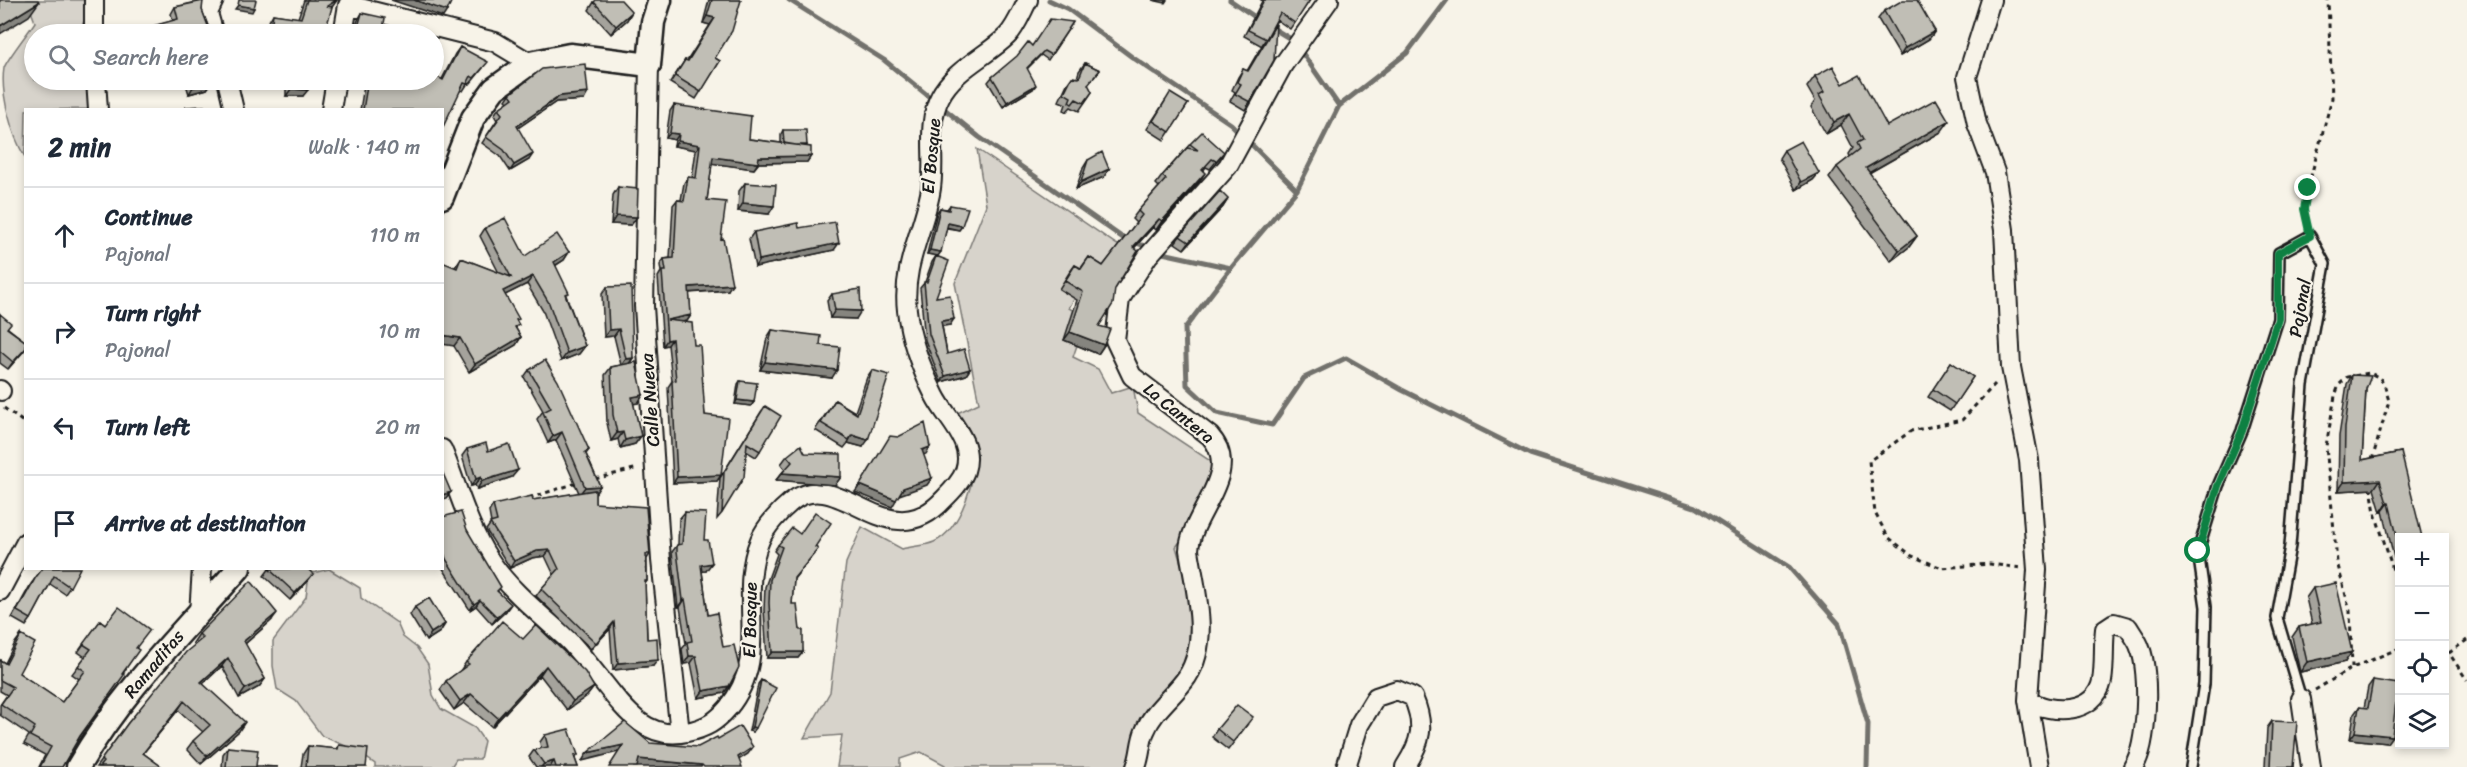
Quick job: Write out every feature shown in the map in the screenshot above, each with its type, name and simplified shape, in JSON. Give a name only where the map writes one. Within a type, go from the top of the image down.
[{"type":"street","points":[[94,0],[94,24]]},
{"type":"street","points":[[211,24],[208,13],[214,0]]},
{"type":"street","points":[[444,192],[473,117],[494,89],[530,63],[570,55],[649,65],[652,22],[660,0]]},
{"type":"street","name":"El Bosque","points":[[444,454],[487,557],[509,586],[571,643],[631,716],[646,727],[659,732],[680,733],[707,728],[736,698],[748,675],[753,647],[751,574],[760,538],[794,500],[812,492],[830,494],[889,519],[910,521],[932,513],[957,485],[966,468],[966,446],[957,428],[937,400],[916,347],[907,311],[906,281],[931,192],[933,116],[940,94],[962,72],[1010,34],[1028,0]]},
{"type":"street","name":"La Cantera","points":[[1136,767],[1144,734],[1153,716],[1186,678],[1195,662],[1201,626],[1190,538],[1219,478],[1221,457],[1218,445],[1210,436],[1132,376],[1115,340],[1120,299],[1148,256],[1228,166],[1283,65],[1329,0]]},
{"type":"street","points":[[1991,0],[1967,77],[1977,124],[1995,172],[1999,195],[2004,230],[2011,367],[2029,460],[2037,570],[2028,700],[2039,767]]},
{"type":"street","points":[[345,24],[348,5],[423,24]]},
{"type":"street","points":[[444,29],[495,42],[530,63]]},
{"type":"street","name":"Calle Nueva","points":[[649,65],[644,306],[661,560],[680,733]]},
{"type":"street","points":[[97,90],[99,108]]},
{"type":"street","points":[[229,90],[234,108]]},
{"type":"street","points":[[331,108],[334,90]]},
{"type":"street","points":[[0,591],[24,546]]},
{"type":"street","points":[[199,614],[202,570]]},
{"type":"street","name":"Ramaditas","points":[[78,767],[97,735],[157,657],[237,570]]},
{"type":"street","points":[[2028,700],[2040,708],[2070,710],[2093,698],[2102,682],[2105,629],[2114,623],[2128,627],[2141,648],[2147,701],[2139,759],[2133,767]]},
{"type":"street","points":[[1346,767],[1359,725],[1376,697],[1397,690],[1413,697],[1421,716],[1420,740],[1405,767]]},
{"type":"street","points":[[2301,699],[2311,767]]},
{"type":"lane","name":"Pajonal","points":[[2191,767],[2204,684],[2206,607],[2198,551],[2218,486],[2242,431],[2278,319],[2278,253],[2310,236],[2325,264],[2303,385],[2290,546],[2277,618],[2301,699]]},
{"type":"path","points":[[2310,236],[2304,209],[2322,129],[2332,98],[2328,0]]},
{"type":"path","points":[[2011,367],[1962,420],[1911,431],[1869,461],[1875,513],[1888,537],[1912,556],[1942,568],[1990,564],[2037,570]]},
{"type":"path","points":[[2352,668],[2350,611],[2337,562],[2326,446],[2339,385],[2347,377],[2370,373],[2380,378],[2389,401],[2378,435],[2371,469]]},
{"type":"path","points":[[0,395],[24,422]]},
{"type":"path","points":[[589,480],[654,464]]},
{"type":"path","points":[[2371,477],[2375,513],[2398,587]]},
{"type":"path","points":[[524,499],[578,483]]},
{"type":"path","points":[[2467,640],[2449,653],[2467,680]]},
{"type":"path","points":[[2301,699],[2352,668],[2395,650]]},
{"type":"shaded area","points":[[27,0],[90,0],[83,24],[34,24],[35,22]]},
{"type":"shaded area","points":[[24,37],[24,90],[89,90],[94,108],[24,108],[24,155],[5,102],[4,68]]},
{"type":"shaded area","points":[[977,149],[1116,244],[1137,253],[1085,280],[1069,308],[1086,319],[1073,357],[1098,369],[1111,393],[1133,386],[1138,413],[1218,466],[1207,506],[1176,547],[1204,642],[1151,721],[1125,767],[945,767],[921,752],[900,759],[900,767],[837,767],[842,735],[804,738],[830,692],[846,563],[862,527],[902,549],[934,542],[944,536],[960,514],[971,486],[975,458],[974,446],[955,414],[979,403],[955,283],[986,205]]},
{"type":"shaded area","points":[[331,570],[360,588],[361,598],[397,623],[403,637],[417,648],[428,664],[433,695],[441,709],[475,728],[484,741],[480,759],[456,759],[451,767],[375,767],[375,764],[355,750],[322,736],[296,701],[277,689],[273,666],[273,641],[306,597],[309,574]]},
{"type":"building","points":[[0,0],[38,0],[39,2],[0,26]]},
{"type":"building","points":[[239,0],[256,0],[254,8],[238,5]]},
{"type":"building","points":[[307,0],[336,0],[327,6],[332,7],[327,24],[272,24],[273,14],[301,18]]},
{"type":"building","points":[[414,0],[452,0],[447,11]]},
{"type":"building","points":[[596,0],[621,0],[632,12],[616,26],[594,2]]},
{"type":"building","points":[[712,0],[741,0],[732,31],[715,58],[720,61],[701,92],[675,76],[685,60],[688,61],[715,18],[707,16]]},
{"type":"building","points":[[1264,0],[1310,0],[1295,23],[1280,13],[1266,39],[1248,30]]},
{"type":"building","points":[[1903,0],[1917,0],[1935,31],[1905,48],[1884,11]]},
{"type":"building","points":[[203,1],[202,10],[207,24],[160,24],[178,19],[175,7]]},
{"type":"building","points":[[362,13],[385,18],[384,24],[359,24]]},
{"type":"building","points":[[1050,19],[1073,22],[1051,55],[1044,51],[1027,68],[1036,85],[1007,102],[992,77],[1017,56],[1028,42],[1032,46]]},
{"type":"building","points":[[1276,24],[1274,60],[1250,102],[1235,94],[1241,84],[1237,82],[1243,69],[1248,71]]},
{"type":"building","points":[[460,47],[488,62],[474,78],[471,76],[467,84],[464,83],[444,125],[444,108],[363,108],[366,90],[444,90],[444,78]]},
{"type":"building","points":[[1085,63],[1100,70],[1088,84],[1092,92],[1084,103],[1076,99],[1072,104],[1069,102],[1071,97],[1064,93],[1072,77],[1079,78]]},
{"type":"building","points":[[585,64],[588,93],[560,96],[517,126],[533,154],[514,165],[504,150],[486,137],[502,114],[498,109],[513,98],[510,94],[542,69]]},
{"type":"building","points":[[1833,66],[1843,84],[1859,75],[1887,126],[1936,99],[1949,121],[1866,168],[1917,236],[1899,250],[1837,167],[1860,149],[1857,143],[1863,140],[1849,114],[1834,122],[1819,95],[1824,92],[1815,76]]},
{"type":"building","points":[[1170,93],[1188,104],[1170,132],[1153,121]]},
{"type":"building","points":[[674,105],[751,116],[749,139],[811,147],[811,156],[759,157],[758,163],[713,157],[707,200],[726,202],[721,239],[723,238],[732,284],[689,287],[691,315],[667,320],[692,323],[694,345],[700,345],[705,415],[728,418],[721,475],[677,477],[672,381],[676,380],[672,339],[667,340],[662,271],[666,271],[664,259],[674,258],[677,200],[684,201],[688,177],[696,178],[700,145],[678,141],[679,134],[670,133]]},
{"type":"building","points":[[204,106],[204,108],[186,108]]},
{"type":"building","points":[[783,130],[806,130],[807,145],[784,143]]},
{"type":"building","points":[[1202,132],[1224,152],[1216,161],[1212,159],[1202,170],[1205,173],[1162,221],[1159,219],[1133,247],[1138,251],[1115,289],[1113,304],[1099,326],[1110,329],[1104,345],[1070,332],[1083,292],[1065,281],[1075,265],[1081,269],[1089,257],[1103,266],[1142,215],[1138,211],[1166,179],[1162,176],[1187,148],[1198,150],[1190,144]]},
{"type":"building","points":[[1801,141],[1819,173],[1801,182],[1784,150]]},
{"type":"building","points":[[1102,152],[1109,169],[1081,182],[1088,160]]},
{"type":"building","points":[[745,183],[776,185],[774,206],[743,203]]},
{"type":"building","points":[[618,187],[638,189],[637,217],[616,216]]},
{"type":"building","points":[[1220,191],[1228,199],[1189,242],[1180,236]]},
{"type":"building","points":[[950,205],[968,208],[962,226],[948,223],[941,252],[930,250],[940,208],[949,210]]},
{"type":"building","points":[[505,218],[525,256],[557,234],[569,252],[554,262],[569,293],[565,294],[585,346],[567,353],[549,303],[533,276],[503,291],[519,319],[516,320],[519,325],[515,327],[521,337],[475,364],[460,338],[444,335],[444,263],[457,268],[461,258],[511,277],[485,228]]},
{"type":"building","points":[[835,222],[839,243],[759,260],[754,232],[798,223],[799,228]]},
{"type":"building","points":[[936,256],[949,261],[936,297],[950,295],[954,319],[941,321],[947,354],[964,349],[970,369],[945,376],[929,334],[924,282],[927,282]]},
{"type":"building","points":[[631,286],[633,358],[626,359],[619,329],[609,330],[607,287]]},
{"type":"building","points":[[860,289],[861,311],[835,310],[832,294]]},
{"type":"building","points":[[0,314],[11,323],[7,328],[24,341],[24,350],[13,362],[0,351]]},
{"type":"building","points":[[772,330],[821,336],[820,345],[840,347],[837,370],[765,362]]},
{"type":"building","points":[[545,360],[558,381],[589,450],[585,452],[600,486],[585,487],[562,432],[553,436],[543,412],[551,408],[529,370]]},
{"type":"building","points":[[636,362],[643,395],[632,397],[641,436],[625,440],[623,432],[617,433],[613,415],[611,367]]},
{"type":"building","points":[[1951,362],[1973,377],[1955,404],[1933,389]]},
{"type":"building","points":[[872,370],[889,375],[868,440],[852,435],[849,440],[821,423],[835,400],[857,414]]},
{"type":"building","points":[[2352,375],[2371,376],[2366,389],[2362,460],[2401,452],[2421,533],[2396,533],[2389,503],[2387,503],[2380,480],[2344,482],[2345,428]]},
{"type":"building","points":[[740,381],[757,383],[754,402],[737,400]]},
{"type":"building","points":[[765,406],[781,416],[760,451],[747,443],[744,477],[722,513],[724,472]]},
{"type":"building","points":[[925,423],[930,447],[922,450],[932,478],[903,488],[896,500],[860,485],[890,436],[898,437]]},
{"type":"building","points":[[486,443],[488,451],[509,444],[518,470],[482,481],[481,477],[476,479],[467,449]]},
{"type":"building","points":[[801,445],[805,453],[841,454],[841,477],[782,473],[792,462],[787,456]]},
{"type":"building","points":[[444,476],[451,492],[444,494]]},
{"type":"building","points":[[595,490],[595,503],[646,507],[650,554],[646,554],[647,581],[645,581],[647,639],[657,638],[658,660],[618,663],[614,622],[596,643],[541,589],[559,569],[550,550],[537,551],[514,561],[490,523],[497,521],[493,505],[532,496],[533,500]]},
{"type":"building","points":[[461,512],[467,530],[501,587],[497,591],[511,604],[497,617],[480,600],[474,604],[446,559],[444,516]]},
{"type":"building","points":[[685,512],[706,513],[704,540],[708,540],[712,563],[701,565],[708,615],[717,613],[723,647],[734,645],[739,667],[729,686],[703,691],[696,656],[689,656],[687,642],[692,641],[685,599],[683,600],[677,551],[677,545],[682,544]]},
{"type":"building","points":[[815,512],[831,523],[815,547],[818,549],[794,578],[792,604],[797,604],[800,630],[803,630],[803,652],[772,652],[770,580],[782,547],[778,545],[792,528],[800,534]]},
{"type":"building","points":[[41,570],[79,570],[70,587],[54,576],[31,619],[17,611]]},
{"type":"building","points":[[270,570],[309,570],[313,574],[295,593]]},
{"type":"building","points":[[251,581],[277,613],[244,641],[265,679],[245,689],[228,658],[201,682],[245,722],[207,756],[193,741],[210,725],[184,701],[143,753],[162,767],[99,767],[103,762],[101,760],[128,723],[186,652],[203,638],[199,634]]},
{"type":"building","points":[[2336,583],[2352,652],[2307,662],[2299,627],[2321,622],[2313,588]]},
{"type":"building","points":[[429,598],[445,624],[431,633],[415,607]]},
{"type":"building","points":[[119,607],[150,630],[136,648],[139,650],[122,674],[124,675],[80,736],[62,767],[40,767],[51,747],[30,736],[35,727],[1,704],[13,687],[0,680],[0,660],[6,664],[21,635],[35,643],[19,673],[62,702],[85,671],[78,666],[91,649],[83,644],[100,621],[105,625]]},
{"type":"building","points":[[502,621],[523,639],[536,625],[585,672],[594,687],[573,701],[546,666],[498,718],[471,694],[460,701],[446,681],[469,664],[466,662]]},
{"type":"building","points":[[761,680],[776,688],[756,728],[752,727]]},
{"type":"building","points":[[2373,680],[2395,684],[2392,736],[2355,732],[2359,707],[2368,708]]},
{"type":"building","points":[[1237,705],[1253,717],[1233,742],[1217,729]]},
{"type":"building","points":[[2272,721],[2297,722],[2293,767],[2270,767]]},
{"type":"building","points":[[625,722],[650,743],[698,747],[740,726],[753,747],[738,757],[742,767],[704,767],[639,759],[637,767],[609,767],[623,745],[587,753]]},
{"type":"building","points":[[569,729],[578,755],[574,756],[578,767],[556,767],[554,761],[544,764],[534,750],[548,747],[545,735]]},
{"type":"building","points":[[339,745],[368,749],[366,767],[306,767],[308,746],[338,749]]},
{"type":"building","points":[[228,747],[258,750],[256,766],[278,767],[226,767]]},
{"type":"waterway","points":[[789,0],[884,60],[979,137],[1123,238],[1150,248]]},
{"type":"waterway","points":[[1049,0],[1068,9],[1132,57],[1231,124],[1297,190]]},
{"type":"waterway","points":[[1230,0],[1258,19]]},
{"type":"waterway","points":[[1447,0],[1407,53],[1339,106],[1297,190],[1231,268],[1185,328],[1187,385],[1217,413],[1272,425],[1304,378],[1346,358],[1402,390],[1530,454],[1695,507],[1789,567],[1839,624],[1868,724],[1867,767]]},
{"type":"waterway","points":[[1271,27],[1294,41],[1339,106]]},
{"type":"waterway","points":[[1158,252],[1231,268]]},
{"type":"route","points":[[2198,551],[2218,486],[2242,431],[2278,319],[2278,253],[2310,236],[2304,209],[2308,188]]}]
